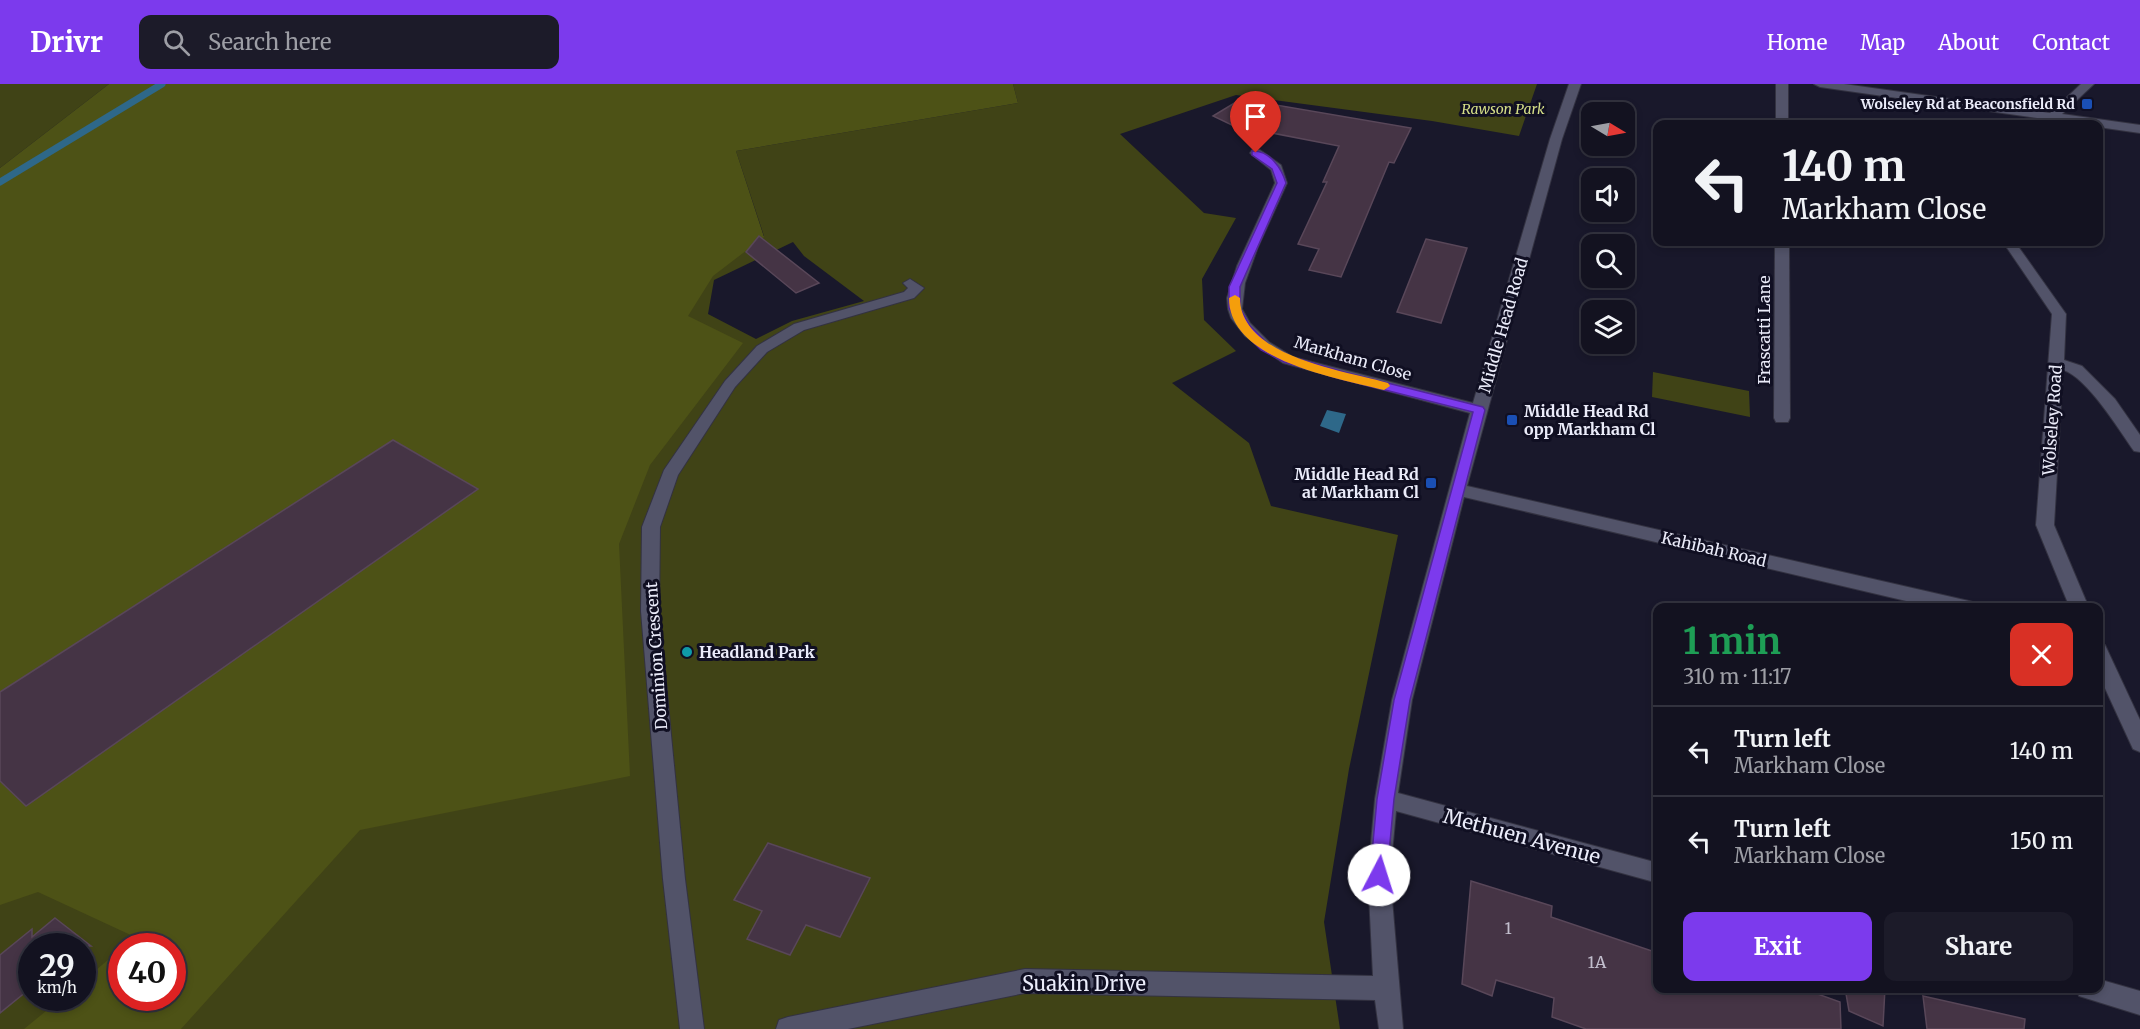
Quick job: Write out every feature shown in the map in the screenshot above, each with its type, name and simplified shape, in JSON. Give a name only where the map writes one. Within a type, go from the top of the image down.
[{"type":"street","name":"Middle Head Road","points":[[1391,1029],[1379,875],[1386,799],[1402,700],[1479,410],[1556,139],[1575,84]]},
{"type":"street","points":[[1782,84],[1782,120]]},
{"type":"street","points":[[1820,84],[2043,120]]},
{"type":"street","points":[[2050,120],[2088,84]]},
{"type":"street","points":[[2103,126],[2140,129]]},
{"type":"street","name":"Markham Close","points":[[1256,153],[1276,168],[1281,183],[1235,287],[1235,308],[1245,327],[1265,348],[1288,360],[1479,410]]},
{"type":"street","name":"Frascatti Lane","points":[[1782,246],[1782,418]]},
{"type":"street","name":"Wolseley Road","points":[[2012,246],[2059,314],[2045,525],[2078,603]]},
{"type":"street","name":"Dominion Crescent","points":[[692,1029],[674,879],[650,611],[651,527],[670,474],[730,384],[762,349],[799,327],[909,295],[917,288],[910,282]]},
{"type":"street","points":[[2055,363],[2077,369],[2109,403],[2140,447]]},
{"type":"street","name":"Kahibah Road","points":[[1459,490],[1947,603]]},
{"type":"street","points":[[2103,661],[2140,743]]},
{"type":"street","name":"Methuen Avenue","points":[[1386,799],[1653,872]]},
{"type":"street","name":"Suakin Drive","points":[[788,1029],[1025,981],[1386,988]]},
{"type":"street","points":[[2103,992],[2140,1003]]},
{"type":"green space","points":[[0,84],[109,84],[0,168]]},
{"type":"green space","points":[[109,84],[1013,84],[1018,103],[736,151],[764,237],[713,276],[688,316],[743,343],[650,465],[619,544],[630,776],[360,830],[181,1029],[24,1029],[46,1011],[96,1011],[96,970],[108,960],[108,1011],[186,1011],[186,933],[126,933],[38,892],[0,905],[0,168]]},
{"type":"green space","name":"Headland Park","points":[[1013,84],[1537,84],[1519,136],[1432,121],[1236,95],[1120,134],[1204,213],[1236,218],[1202,279],[1204,320],[1236,351],[1172,383],[1249,443],[1271,506],[1398,535],[1349,769],[1324,922],[1340,1029],[0,1029],[0,233],[764,236],[736,151],[1018,103]],"holes":[[[793,242],[804,256],[864,301],[792,321],[756,339],[708,314],[714,280]]]},
{"type":"green space","points":[[1653,372],[1749,391],[1750,417],[1652,397]]},
{"type":"water","points":[[1327,410],[1346,414],[1339,433],[1320,426]]},
{"type":"building","points":[[1241,99],[1411,128],[1394,163],[1389,162],[1341,277],[1309,270],[1319,249],[1298,244],[1327,182],[1323,182],[1339,146],[1238,128],[1213,116]]},
{"type":"building","points":[[759,236],[819,283],[796,293],[746,252]]},
{"type":"building","points":[[1426,239],[1467,248],[1441,323],[1397,312]]},
{"type":"building","points":[[393,440],[478,489],[26,806],[0,781],[0,692]]},
{"type":"building","points":[[768,843],[870,878],[840,937],[806,925],[790,955],[747,939],[762,911],[734,900]]},
{"type":"building","points":[[1471,881],[1552,906],[1551,917],[1653,951],[1653,993],[1815,993],[1840,1002],[1841,1029],[1586,1029],[1552,1017],[1554,998],[1496,980],[1492,996],[1462,984]]},
{"type":"building","points":[[55,918],[74,933],[37,933]]},
{"type":"building","points":[[18,940],[18,998],[0,1013],[0,955]]},
{"type":"building","points":[[1846,993],[1885,993],[1883,1026],[1849,1011]]},
{"type":"building","points":[[1923,996],[2025,1019],[2024,1029],[1927,1029]]},
{"type":"waterway","points":[[0,182],[162,84]]},
{"type":"slow traffic","points":[[1235,298],[1235,308],[1245,327],[1265,348],[1288,360],[1384,386]]},
{"type":"place","name":"Wolseley Rd at Beaconsfield Rd","points":[[2087,104]]},
{"type":"place","name":"Middle Head Rd opp Markham Cl","points":[[1512,420]]},
{"type":"place","name":"Middle Head Rd at Markham Cl","points":[[1431,483]]},
{"type":"place","name":"Headland Park","points":[[687,652]]},
{"type":"route","points":[[1256,153],[1276,168],[1281,183],[1235,287],[1235,308],[1245,327],[1265,348],[1288,360],[1479,410],[1402,700],[1386,799],[1379,875]]},
{"type":"park label","name":"Rawson Park","points":[[1503,109]]}]
